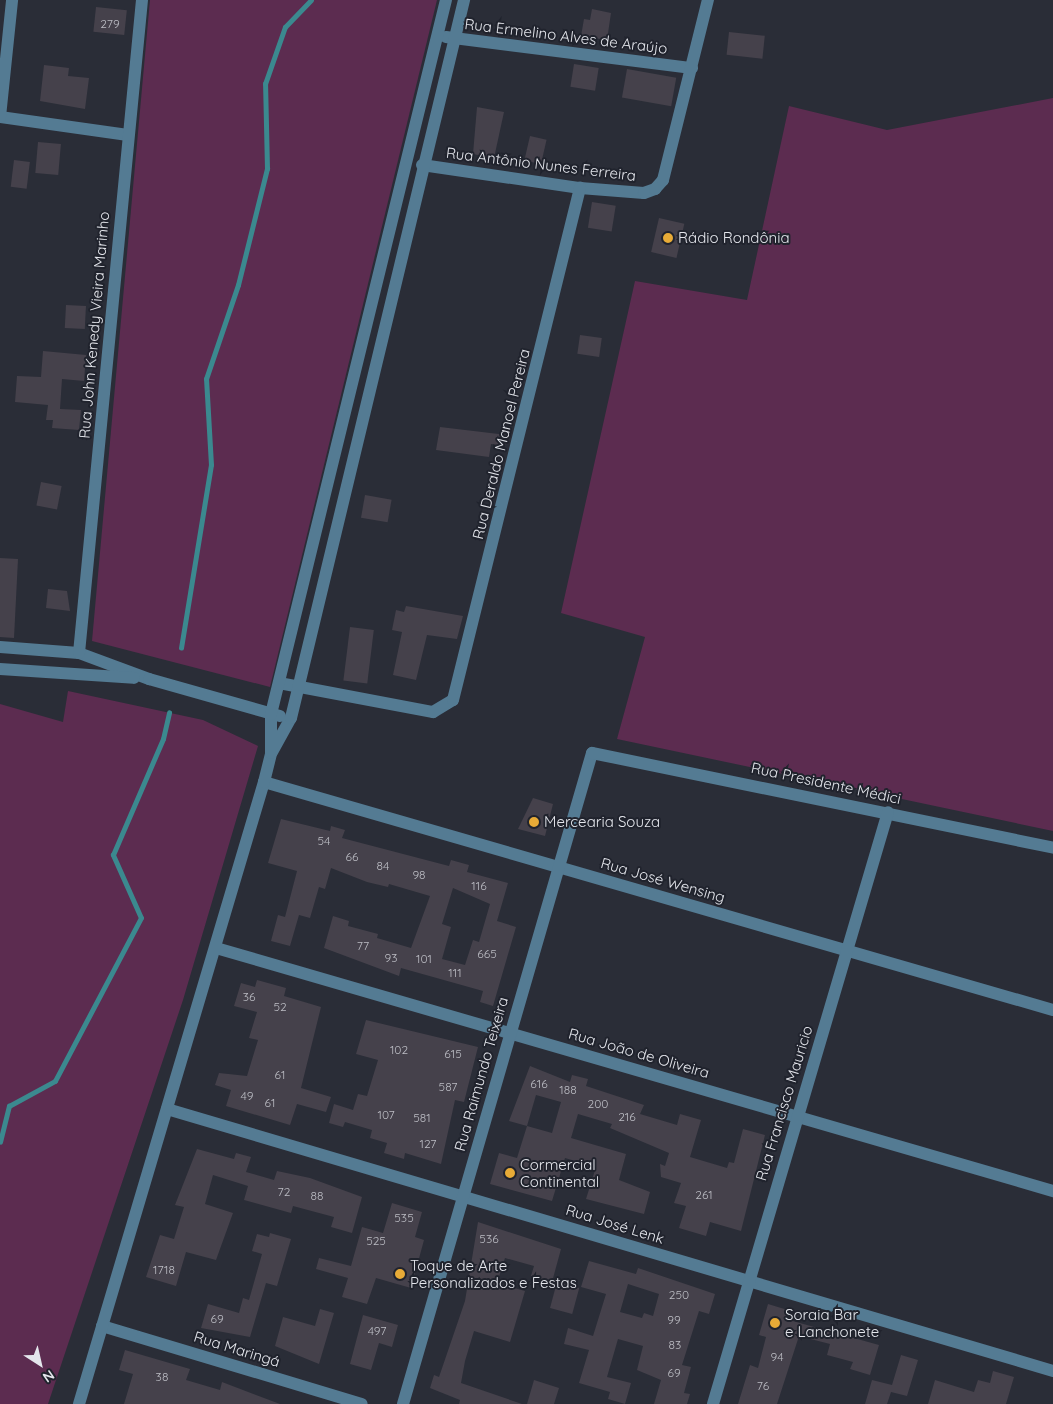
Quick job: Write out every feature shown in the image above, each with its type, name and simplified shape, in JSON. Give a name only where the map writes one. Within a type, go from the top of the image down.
[{"type":"street","points":[[12,0],[0,117],[128,135]]},
{"type":"street","name":"Rua John Kenedy Vieira Marinho","points":[[79,653],[142,0]]},
{"type":"street","points":[[79,1404],[264,782],[271,753],[271,714],[446,0]]},
{"type":"street","points":[[271,753],[291,718],[422,165],[464,0]]},
{"type":"street","points":[[692,68],[708,0]]},
{"type":"street","name":"Rua Ermelino Alves de Araújo","points":[[437,35],[692,68]]},
{"type":"street","name":"Rua Antônio Nunes Ferreira","points":[[422,165],[580,188],[644,193],[655,190],[663,180],[692,68]]},
{"type":"street","name":"Rua Deraldo Manoel Pereira","points":[[298,687],[433,712],[449,706],[457,692],[580,188]]},
{"type":"street","points":[[0,646],[79,653],[149,679],[291,718]]},
{"type":"street","points":[[0,669],[149,679]]},
{"type":"street","points":[[279,683],[298,687]]},
{"type":"street","name":"Rua Presidente Médici","points":[[592,753],[888,812],[1053,848]]},
{"type":"street","name":"Rua Raimundo Teixeira","points":[[403,1404],[592,753]]},
{"type":"street","name":"Rua José Wensing","points":[[264,782],[1053,1010]]},
{"type":"street","name":"Rua Francisco Mauricio","points":[[713,1404],[748,1280],[888,812]]},
{"type":"street","name":"Rua João de Oliveira","points":[[216,948],[1053,1191]]},
{"type":"street","name":"Rua José Lenk","points":[[167,1108],[1053,1371]]},
{"type":"street","name":"Rua Maringá","points":[[102,1326],[362,1404]]},
{"type":"shaded area","points":[[150,0],[437,0],[270,687],[92,641]]},
{"type":"shaded area","points":[[1053,98],[1053,831],[617,739],[645,637],[561,613],[635,281],[747,300],[789,106],[887,130]]},
{"type":"shaded area","points":[[68,691],[203,720],[258,746],[183,1000],[48,1404],[0,1404],[0,704],[63,722]]},
{"type":"building","points":[[96,7],[127,10],[124,35],[93,32]]},
{"type":"building","points":[[592,9],[611,13],[607,40],[581,36],[584,19],[590,20]]},
{"type":"building","points":[[729,32],[765,36],[762,59],[727,55]]},
{"type":"building","points":[[574,64],[599,68],[595,91],[570,87]]},
{"type":"building","points":[[44,65],[69,68],[68,76],[89,78],[85,109],[40,101]]},
{"type":"building","points":[[627,69],[676,78],[671,106],[622,98]]},
{"type":"building","points":[[477,107],[504,112],[494,158],[473,154]]},
{"type":"building","points":[[530,136],[547,140],[541,164],[524,160]]},
{"type":"building","points":[[38,142],[61,144],[58,175],[35,173]]},
{"type":"building","points":[[14,160],[30,162],[27,189],[11,187]]},
{"type":"building","points":[[592,202],[616,206],[612,231],[588,228]]},
{"type":"building","name":"Rádio Rondônia","points":[[659,218],[684,224],[676,258],[651,252]]},
{"type":"building","points":[[66,305],[86,306],[85,329],[65,328]]},
{"type":"building","points":[[580,335],[602,338],[599,357],[577,354]]},
{"type":"building","points":[[43,351],[86,355],[84,381],[62,379],[60,409],[81,410],[79,430],[52,428],[53,420],[46,420],[48,405],[15,402],[17,376],[41,377]]},
{"type":"building","points":[[440,427],[507,435],[505,446],[491,444],[489,457],[436,450]]},
{"type":"building","points":[[41,482],[62,486],[57,510],[36,506]]},
{"type":"building","points":[[365,495],[392,500],[388,522],[361,518]]},
{"type":"building","points":[[0,558],[18,559],[14,638],[0,637]]},
{"type":"building","points":[[48,589],[67,591],[70,611],[46,608]]},
{"type":"building","points":[[406,606],[463,616],[457,639],[427,635],[416,680],[393,675],[402,632],[392,630],[396,610],[404,612]]},
{"type":"building","points":[[350,627],[374,630],[367,684],[343,681]]},
{"type":"building","name":"Mercearia Souza","points":[[533,798],[553,804],[545,836],[518,829]]},
{"type":"building","points":[[281,819],[330,831],[331,826],[345,830],[342,838],[449,866],[451,860],[469,865],[467,872],[508,883],[497,921],[516,927],[493,1006],[480,1002],[483,991],[401,968],[399,976],[324,948],[333,916],[349,921],[348,926],[378,934],[377,938],[411,948],[430,896],[389,884],[388,887],[367,882],[331,868],[325,889],[319,887],[310,918],[299,915],[290,946],[271,941],[278,915],[285,917],[297,871],[268,863]],"holes":[[[453,888],[490,904],[479,942],[473,940],[465,965],[442,959],[451,927],[442,924]]]},
{"type":"building","points":[[257,980],[286,988],[284,996],[321,1007],[301,1088],[331,1097],[326,1112],[297,1104],[290,1125],[226,1106],[231,1090],[215,1085],[219,1073],[247,1076],[258,1040],[249,1038],[257,1012],[234,1006],[241,983],[255,987]]},
{"type":"building","points":[[366,1020],[478,1047],[464,1102],[455,1100],[441,1164],[405,1153],[404,1159],[384,1153],[387,1143],[370,1138],[372,1130],[345,1122],[343,1127],[329,1123],[334,1104],[353,1110],[358,1094],[367,1096],[378,1060],[356,1054]]},
{"type":"building","points":[[530,1066],[570,1082],[572,1075],[588,1079],[586,1086],[644,1105],[640,1114],[677,1125],[680,1114],[701,1120],[690,1157],[727,1168],[729,1162],[734,1163],[743,1129],[765,1135],[741,1231],[710,1222],[706,1236],[679,1228],[686,1206],[674,1203],[681,1183],[661,1177],[660,1164],[665,1166],[669,1153],[610,1128],[612,1124],[578,1114],[571,1138],[626,1154],[619,1180],[650,1192],[644,1214],[586,1199],[596,1167],[565,1158],[552,1201],[490,1184],[499,1153],[517,1158],[527,1126],[509,1121]],"holes":[[[536,1095],[561,1102],[552,1133],[527,1126]]]},
{"type":"building","points":[[197,1149],[234,1159],[236,1153],[251,1157],[246,1172],[274,1180],[277,1171],[310,1178],[362,1197],[352,1233],[331,1227],[334,1217],[293,1206],[291,1213],[244,1200],[248,1186],[213,1175],[205,1204],[233,1213],[216,1260],[186,1252],[176,1286],[146,1277],[160,1235],[174,1239],[184,1207],[175,1205]]},
{"type":"building","points":[[392,1203],[422,1212],[415,1237],[424,1240],[411,1288],[376,1278],[367,1304],[342,1297],[348,1278],[316,1269],[319,1258],[351,1266],[362,1227],[383,1233]]},
{"type":"building","points":[[478,1222],[561,1249],[552,1282],[531,1276],[534,1266],[505,1258],[497,1283],[525,1291],[510,1342],[474,1331],[465,1361],[461,1383],[522,1404],[459,1404],[460,1400],[430,1388],[434,1375],[439,1377],[465,1301]]},
{"type":"building","points":[[270,1233],[291,1239],[277,1286],[266,1283],[250,1337],[201,1328],[208,1304],[239,1313],[243,1298],[249,1300],[262,1254],[252,1251],[257,1234],[269,1237]]},
{"type":"building","points":[[589,1261],[636,1274],[638,1268],[715,1294],[709,1314],[699,1311],[682,1365],[691,1367],[684,1393],[690,1394],[687,1404],[654,1404],[661,1380],[637,1370],[643,1346],[618,1339],[607,1377],[631,1383],[625,1404],[608,1399],[610,1392],[579,1383],[589,1350],[564,1344],[568,1328],[593,1336],[606,1294],[581,1287]],"holes":[[[628,1284],[659,1294],[653,1316],[644,1313],[642,1318],[620,1312]]]},
{"type":"building","points":[[557,1282],[579,1288],[572,1314],[550,1308]]},
{"type":"building","points":[[768,1304],[791,1311],[789,1320],[879,1345],[870,1375],[850,1369],[853,1362],[827,1355],[830,1344],[799,1336],[777,1404],[738,1404],[750,1365],[758,1368],[766,1337],[759,1335]]},
{"type":"building","points":[[320,1309],[334,1313],[319,1364],[275,1346],[283,1317],[315,1326]]},
{"type":"building","points":[[363,1315],[398,1325],[392,1347],[379,1343],[371,1370],[350,1364]]},
{"type":"building","points":[[125,1350],[190,1369],[186,1380],[220,1390],[222,1382],[280,1404],[124,1404],[133,1374],[119,1370]]},
{"type":"building","points":[[901,1355],[918,1360],[907,1396],[891,1392],[887,1404],[865,1404],[872,1380],[892,1385]]},
{"type":"building","points":[[993,1371],[1014,1377],[1006,1404],[928,1404],[935,1380],[974,1392],[978,1380],[990,1383]]},
{"type":"building","points":[[534,1380],[559,1388],[554,1404],[527,1404]]},
{"type":"waterway","points":[[181,648],[211,465],[206,379],[238,285],[267,169],[265,84],[285,27],[311,0]]},
{"type":"waterway","points":[[0,1142],[9,1106],[55,1081],[141,918],[113,855],[163,739],[169,713]]},
{"type":"place","name":"Rádio Rondônia","points":[[668,238]]},
{"type":"place","name":"Mercearia Souza","points":[[534,822]]},
{"type":"place","name":"Cormercial Continental","points":[[510,1173]]},
{"type":"place","name":"Toque de Arte Personalizados e Festas","points":[[400,1274]]},
{"type":"place","name":"Soraia Bar e Lanchonete","points":[[775,1323]]}]
